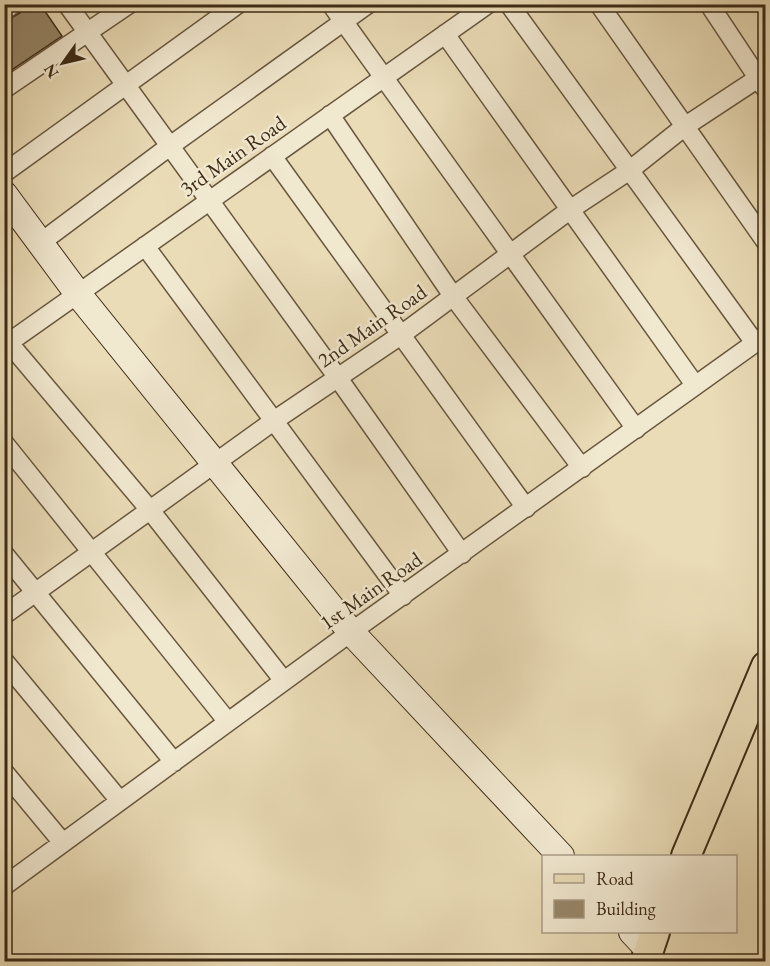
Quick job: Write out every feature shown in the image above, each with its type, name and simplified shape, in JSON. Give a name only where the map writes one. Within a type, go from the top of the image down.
[{"type":"main road","points":[[686,855],[765,666]]},
{"type":"street","points":[[4,11],[13,4]]},
{"type":"street","points":[[66,4],[338,378],[462,554]]},
{"type":"street","points":[[4,89],[129,4]]},
{"type":"street","points":[[4,173],[238,4]]},
{"type":"street","points":[[331,4],[636,429]]},
{"type":"street","points":[[40,243],[170,146],[368,4]]},
{"type":"street","name":"3rd Main Road","points":[[7,344],[488,4]]},
{"type":"street","points":[[509,4],[630,170],[760,339]]},
{"type":"street","points":[[599,4],[765,242]]},
{"type":"street","points":[[709,4],[763,80]]},
{"type":"street","points":[[445,34],[695,385]]},
{"type":"street","name":"2nd Main Road","points":[[4,615],[275,420],[401,335],[571,209],[630,170],[684,127],[763,80]]},
{"type":"street","points":[[330,115],[453,296],[582,468]]},
{"type":"street","points":[[272,156],[526,508]]},
{"type":"street","points":[[4,194],[78,294],[351,632],[560,855]]},
{"type":"street","points":[[145,246],[403,596]]},
{"type":"street","name":"1st Main Road","points":[[5,884],[351,632],[760,339]]},
{"type":"street","points":[[7,344],[150,510],[284,681]]},
{"type":"street","points":[[4,443],[228,722]]},
{"type":"street","points":[[4,554],[174,762]]},
{"type":"street","points":[[4,661],[120,801]]},
{"type":"street","points":[[4,772],[63,843]]},
{"type":"building","points":[[25,4],[40,4],[62,36],[4,75],[4,22],[20,13]]}]
